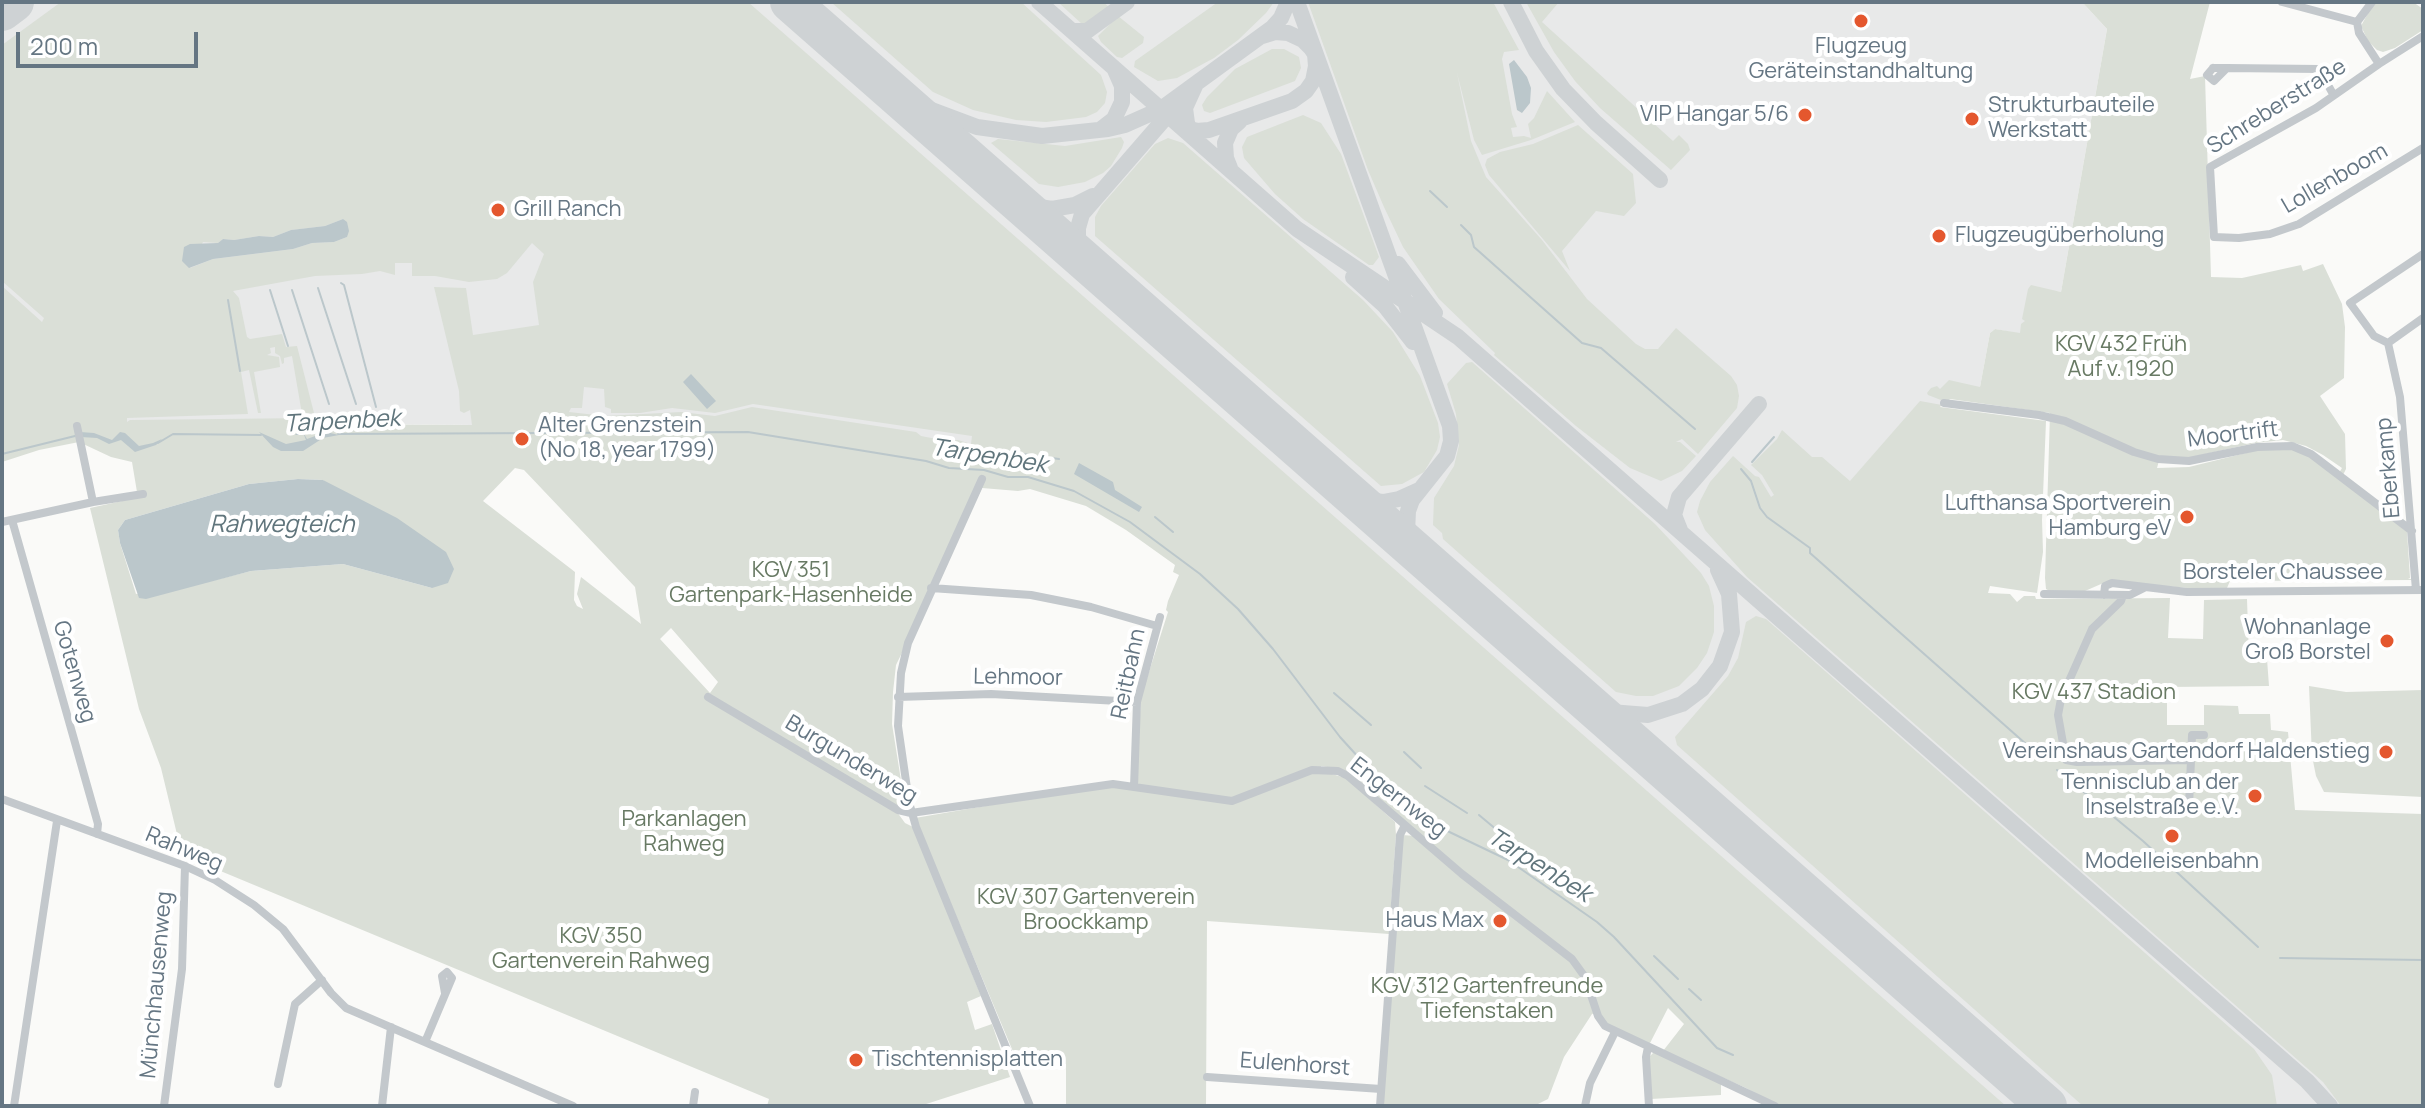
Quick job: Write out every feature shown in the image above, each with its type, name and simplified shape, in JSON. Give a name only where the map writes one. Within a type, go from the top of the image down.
[{"type":"street","points":[[2282,2],[2357,22]]},
{"type":"street","points":[[2372,2],[2357,22],[2359,33],[2379,64]]},
{"type":"street","name":"Schreberstraße","points":[[2214,237],[2210,167],[2316,108],[2423,36]]},
{"type":"street","points":[[2227,68],[2319,69],[2333,94]]},
{"type":"street","name":"Lollenboom","points":[[2214,237],[2270,234],[2299,224],[2423,148]]},
{"type":"street","points":[[2423,254],[2350,303],[2374,336],[2388,343],[2423,318]]},
{"type":"street","name":"Eberkamp","points":[[2388,343],[2400,397],[2420,590]]},
{"type":"street","name":"Moortrift","points":[[1944,403],[2065,421],[2134,452],[2158,459],[2189,461],[2257,447],[2292,446],[2311,454],[2412,531]]},
{"type":"street","points":[[78,432],[93,502]]},
{"type":"street","points":[[911,813],[898,726],[898,697],[908,643],[982,479]]},
{"type":"street","points":[[7,521],[143,494]]},
{"type":"street","name":"Gotenweg","points":[[7,521],[98,824],[97,834]]},
{"type":"street","name":"Borsteler Chaussee","points":[[2104,595],[2105,586],[2112,583],[2195,592],[2420,590]]},
{"type":"street","name":"Reitbahn","points":[[931,588],[1031,595],[1159,621],[1137,702],[1134,787]]},
{"type":"street","name":"Borsteler Chaussee","points":[[2044,594],[2134,595],[2144,588]]},
{"type":"street","points":[[2123,595],[2121,601],[2097,623],[2086,641],[2059,706],[2067,762],[2191,760]]},
{"type":"street","name":"Lehmoor","points":[[898,697],[1006,694],[1137,702]]},
{"type":"street","name":"Burgunderweg","points":[[708,697],[898,810],[911,813],[1030,1106]]},
{"type":"street","points":[[2189,806],[2192,735],[2204,735]]},
{"type":"street","name":"Engernweg","points":[[911,813],[1107,785],[1232,801],[1302,773],[1328,769],[1348,776],[1462,874],[1572,959],[1585,977],[1598,1016],[1615,1032]]},
{"type":"street","name":"Rahweg","points":[[2,799],[185,866],[215,880],[283,929],[346,1008],[573,1106]]},
{"type":"street","points":[[14,1106],[57,821]]},
{"type":"street","points":[[1380,1106],[1400,835],[1405,825]]},
{"type":"street","name":"Münchhausenweg","points":[[164,1106],[182,969],[185,866]]},
{"type":"street","points":[[278,1084],[295,1004],[322,980]]},
{"type":"street","points":[[425,1042],[445,993]]},
{"type":"street","points":[[382,1106],[391,1027]]},
{"type":"street","points":[[1585,1106],[1590,1083],[1615,1032],[1775,1106]]},
{"type":"street","points":[[1648,1047],[1649,1106]]},
{"type":"street","name":"Eulenhorst","points":[[1207,1077],[1381,1089]]},
{"type":"street","points":[[693,1106],[695,1092]]},
{"type":"shaded area","points":[[2,2],[2082,2],[2107,29],[2061,292],[2038,289],[2021,334],[1995,329],[1990,333],[1980,387],[1939,407],[1877,468],[2416,1106],[1814,1106],[1379,767],[1284,646],[1050,465],[473,425],[259,423],[2,442]]},
{"type":"green space","points":[[61,2],[748,2],[2006,1106],[1780,1106],[1663,1051],[1684,1024],[1668,1008],[1649,1045],[1607,1024],[1599,1012],[1592,1014],[1564,1057],[1548,1099],[1534,1106],[1383,1106],[1402,835],[1416,836],[1339,769],[1321,766],[1321,771],[1346,778],[1395,822],[1389,934],[1207,921],[1206,1106],[1066,1106],[1066,1064],[1017,1061],[915,818],[1108,785],[1136,790],[1141,697],[1168,612],[1168,601],[1179,575],[1173,572],[1175,565],[1086,506],[1030,489],[982,488],[896,665],[893,692],[892,724],[903,793],[897,812],[905,823],[913,827],[981,996],[967,1002],[975,1030],[992,1024],[1010,1077],[920,1106],[767,1106],[769,1099],[182,855],[161,768],[139,709],[90,508],[145,496],[137,492],[132,462],[111,457],[79,442],[2,462],[2,286],[42,322],[44,318],[2,281],[2,45]],"holes":[[[343,219],[347,237],[293,249],[213,259],[190,268],[203,242],[273,237],[291,230],[325,226]],[[532,243],[544,254],[533,282],[539,325],[473,335],[466,288],[434,287],[459,391],[460,411],[470,410],[472,425],[309,424],[309,418],[127,422],[127,418],[248,414],[241,372],[249,370],[258,413],[261,413],[254,372],[280,367],[279,357],[267,355],[271,353],[270,348],[275,347],[282,364],[284,358],[292,356],[302,414],[314,413],[297,346],[286,347],[282,334],[247,337],[239,298],[233,291],[315,276],[380,271],[395,275],[395,263],[412,263],[412,276],[435,276],[469,282],[497,279],[507,273]],[[584,387],[604,389],[605,407],[611,409],[611,413],[672,408],[715,413],[753,404],[972,436],[971,444],[947,441],[921,436],[916,432],[752,407],[715,416],[681,412],[605,416],[569,412],[571,408],[582,408]],[[515,468],[524,470],[635,587],[641,624],[581,577],[577,594],[583,609],[577,606],[574,600],[575,572],[483,501]],[[323,480],[432,588],[343,564],[251,571],[136,594],[118,530],[125,520],[249,484]],[[671,628],[718,682],[710,693],[660,639]]]},
{"type":"green space","points":[[831,2],[1021,2],[1101,75],[1107,92],[1105,103],[1097,112],[1086,117],[1046,122],[1016,120],[973,110],[933,92]]},
{"type":"green space","points":[[1058,2],[1103,2],[1109,7],[1090,22],[1082,24]]},
{"type":"green space","points":[[1218,2],[1274,2],[1238,40],[1214,58],[1177,78],[1158,81],[1134,67],[1135,61]]},
{"type":"green space","points":[[1308,2],[1493,2],[1519,50],[1504,52],[1502,59],[1517,127],[1511,128],[1513,137],[1531,138],[1528,124],[1547,91],[1575,122],[1531,140],[1482,155],[1474,140],[1457,73],[1471,141],[1486,177],[1542,240],[1587,299],[1636,344],[1645,349],[1658,349],[1676,328],[1731,376],[1737,385],[1737,408],[1698,454],[1682,439],[1676,442],[1696,456],[1682,471],[1661,481],[1630,468],[1494,355],[1439,299],[1403,247],[1384,207]]},
{"type":"green space","points":[[1526,2],[1559,2],[1542,22],[1673,141],[1679,135],[1688,144],[1690,150],[1671,170],[1600,108],[1575,81],[1554,52]]},
{"type":"green space","name":"KGV 432 Früh Auf v. 1920","points":[[2082,2],[2210,2],[2190,79],[2205,76],[2211,277],[2242,278],[2301,265],[2303,271],[2323,264],[2342,304],[2344,378],[2320,396],[2345,434],[2346,469],[2343,475],[2339,473],[2342,468],[2323,455],[2306,446],[2283,440],[2192,457],[2160,457],[2157,468],[2189,467],[2258,450],[2287,448],[2307,455],[2407,531],[2408,579],[2411,579],[2411,576],[2413,580],[2230,581],[2227,588],[2210,590],[2108,581],[2085,591],[2053,593],[2046,589],[2045,578],[2050,413],[1950,399],[1946,402],[1928,395],[1931,388],[1937,386],[1940,389],[1949,380],[1980,387],[1990,333],[1995,329],[2020,333],[2031,285],[2061,292],[2107,29]]},
{"type":"green space","points":[[2374,2],[2413,2],[2423,9],[2423,30],[2395,48],[2383,52],[2377,50],[2368,41],[2361,26]]},
{"type":"green space","points":[[1118,16],[1144,37],[1143,43],[1122,58],[1117,57],[1098,36]]},
{"type":"green space","points":[[1272,49],[1284,49],[1299,57],[1301,68],[1295,81],[1210,113],[1204,111],[1202,105],[1207,97],[1235,69]]},
{"type":"green space","points":[[1303,115],[1321,123],[1341,154],[1379,257],[1373,265],[1303,219],[1275,194],[1244,158],[1242,147],[1247,137]]},
{"type":"green space","points":[[1578,125],[1633,174],[1636,203],[1624,216],[1596,211],[1562,251],[1570,271],[1489,175],[1485,165],[1487,159],[1500,152],[1533,144]]},
{"type":"green space","points":[[1121,137],[1124,142],[1122,148],[1103,173],[1085,182],[1058,187],[1039,184],[991,143],[998,139],[1065,146]]},
{"type":"green space","points":[[1168,138],[1183,143],[1363,300],[1393,332],[1420,376],[1438,423],[1440,437],[1437,450],[1424,472],[1402,484],[1381,486],[1095,236],[1095,217],[1101,206],[1155,144]]},
{"type":"green space","points":[[1472,362],[1655,524],[1701,573],[1709,586],[1714,606],[1714,632],[1707,653],[1679,686],[1653,696],[1616,692],[1443,539],[1442,533],[1433,525],[1434,498],[1454,466],[1459,445],[1456,414],[1447,384],[1466,363]]},
{"type":"green space","name":"KGV 437 Stadion","points":[[1920,401],[1942,405],[1940,407],[2046,421],[2043,552],[2037,593],[1990,586],[1988,593],[2010,594],[2017,602],[2024,596],[2035,596],[2036,599],[2170,598],[2168,638],[2203,639],[2204,600],[2247,599],[2249,658],[2267,659],[2269,686],[2167,687],[2167,725],[2204,725],[2204,705],[2238,706],[2239,714],[2270,714],[2271,730],[2288,732],[2295,810],[2423,814],[2423,1106],[2341,1106],[2323,1082],[1747,577],[1705,530],[1697,512],[1700,501],[1710,482],[1733,456],[1759,477],[1771,497],[1774,495],[1762,475],[1751,465],[1782,430],[1812,457],[1822,457],[1850,481]]},
{"type":"green space","points":[[1756,616],[1766,619],[2254,1049],[2272,1075],[2277,1106],[2083,1106],[1677,745],[1675,737],[1728,676],[1738,658],[1746,622]]},
{"type":"green space","points":[[2309,686],[2346,692],[2423,690],[2423,797],[2324,792],[2316,776],[2312,756]]},
{"type":"green space","points":[[1654,1052],[1721,1084],[1721,1095],[1651,1099],[1648,1058]]},
{"type":"water","points":[[1514,60],[1531,88],[1530,103],[1522,113],[1517,110],[1509,64]]},
{"type":"water","points":[[343,219],[349,231],[347,237],[334,242],[213,259],[189,268],[182,261],[184,247],[190,244],[273,237]]},
{"type":"water","points":[[691,374],[716,401],[707,409],[683,382]]},
{"type":"water","points":[[80,432],[94,433],[112,440],[120,432],[125,433],[139,446],[162,439],[156,445],[135,452],[121,440],[109,444],[97,438],[81,437]]},
{"type":"water","points":[[259,432],[286,444],[306,440],[304,435],[295,435],[303,432],[307,439],[326,432],[339,435],[323,438],[303,451],[281,451]]},
{"type":"water","points":[[1079,463],[1113,482],[1115,490],[1142,507],[1139,512],[1074,474]]},
{"type":"water","name":"Rahwegteich","points":[[323,480],[397,518],[446,552],[454,569],[448,583],[432,588],[343,564],[251,571],[146,599],[139,598],[120,543],[118,530],[125,520],[249,484]]},
{"type":"waterway","points":[[1430,191],[1447,207]]},
{"type":"waterway","points":[[1461,225],[1471,235],[1474,247],[1582,343],[1601,348],[1695,429]]},
{"type":"waterway","points":[[341,283],[376,407]]},
{"type":"waterway","points":[[318,288],[356,404]]},
{"type":"waterway","points":[[270,290],[288,346]]},
{"type":"waterway","points":[[292,290],[329,404]]},
{"type":"waterway","points":[[228,300],[240,371]]},
{"type":"waterway","name":"Tarpenbek","points":[[338,434],[748,432],[926,461],[949,468],[1028,477],[1074,491],[1130,522],[1200,574],[1238,609],[1273,649],[1340,737],[1380,781],[1439,827],[1508,860],[1597,922],[1717,1048],[1733,1055]]},
{"type":"waterway","name":"Tarpenbek","points":[[158,443],[173,434],[261,435]]},
{"type":"waterway","name":"Tarpenbek","points":[[2,454],[75,436]]},
{"type":"waterway","points":[[1752,462],[1774,437]]},
{"type":"waterway","points":[[1008,452],[1059,459]]},
{"type":"waterway","points":[[1741,469],[1751,481],[1760,508],[1767,517],[1810,548],[1810,553],[2026,744]]},
{"type":"waterway","points":[[1155,517],[1173,532]]},
{"type":"waterway","points":[[1334,693],[1371,725]]},
{"type":"waterway","points":[[1404,752],[1421,768]]},
{"type":"waterway","points":[[2057,770],[2143,841],[2258,947]]},
{"type":"waterway","points":[[1425,786],[1467,813]]},
{"type":"waterway","points":[[1479,815],[1516,846]]},
{"type":"waterway","points":[[1654,956],[1678,979]]},
{"type":"waterway","name":"Tarpenbek","points":[[2280,958],[2423,960]]},
{"type":"waterway","points":[[1689,989],[1701,1000]]},
{"type":"taxiway","points":[[1039,2],[1297,229],[1458,337],[2307,1081],[2330,1106]]},
{"type":"taxiway","points":[[1072,31],[1087,31],[1127,2]]},
{"type":"taxiway","points":[[880,81],[921,106],[977,127],[1042,136],[1108,129],[1161,109],[1272,28],[1281,18],[1288,2]]},
{"type":"taxiway","points":[[1297,2],[1450,426],[1451,441],[1447,456],[1412,500],[1408,511],[1407,532],[1418,554]]},
{"type":"taxiway","points":[[1511,2],[1536,51],[1563,89],[1660,180]]},
{"type":"taxiway","points":[[1183,127],[1209,130],[1292,101],[1306,91],[1313,81],[1316,66],[1311,48],[1288,33],[1275,32],[1262,36]]},
{"type":"taxiway","points":[[1101,129],[1114,119],[1122,102],[1122,86],[1115,70]]},
{"type":"taxiway","points":[[1192,135],[1185,108],[1195,86]]},
{"type":"taxiway","points":[[1089,265],[1078,243],[1082,214],[1173,109]]},
{"type":"taxiway","points":[[1230,168],[1225,143],[1231,129],[1239,122]]},
{"type":"taxiway","points":[[1011,197],[1027,205],[1052,209],[1075,205],[1093,196]]},
{"type":"taxiway","points":[[1398,264],[1435,313]]},
{"type":"taxiway","points":[[1353,277],[1385,306],[1413,342]]},
{"type":"taxiway","points":[[1680,530],[1674,515],[1679,497],[1759,404]]},
{"type":"taxiway","points":[[1348,492],[1366,500],[1383,502],[1419,490]]},
{"type":"taxiway","points":[[1584,699],[1610,712],[1648,715],[1682,704],[1702,689],[1720,666],[1732,632],[1729,594],[1718,570]]},
{"type":"runway","points":[[2,11],[14,2]]},
{"type":"runway","points":[[790,2],[2047,1106]]},
{"type":"place","name":"Flugzeug Geräteinstandhaltung","points":[[1861,21]]},
{"type":"place","name":"VIP Hangar 5/6","points":[[1805,115]]},
{"type":"place","name":"Strukturbauteile Werkstatt","points":[[1972,119]]},
{"type":"place","name":"Grill Ranch","points":[[498,210]]},
{"type":"place","name":"Flugzeugüberholung","points":[[1939,236]]},
{"type":"place","name":"Alter Grenzstein (No 18, year 1799)","points":[[522,439]]},
{"type":"place","name":"Lufthansa Sportverein Hamburg eV","points":[[2187,517]]},
{"type":"place","name":"Wohnanlage Groß Borstel","points":[[2387,641]]},
{"type":"place","name":"Vereinshaus Gartendorf Haldenstieg","points":[[2386,752]]},
{"type":"place","name":"Tennisclub an der Inselstraße e.V.","points":[[2255,796]]},
{"type":"place","name":"Modelleisenbahn","points":[[2172,836]]},
{"type":"place","name":"Haus Max","points":[[1500,921]]},
{"type":"place","name":"Tischtennisplatten","points":[[856,1060]]},
{"type":"park label","name":"KGV 351 Gartenpark-Hasenheide","points":[[791,584]]},
{"type":"park label","name":"Parkanlagen Rahweg","points":[[684,832]]},
{"type":"park label","name":"KGV 307 Gartenverein Broockkamp","points":[[1086,910]]},
{"type":"park label","name":"KGV 350 Gartenverein Rahweg","points":[[601,950]]},
{"type":"park label","name":"KGV 312 Gartenfreunde Tiefenstaken","points":[[1487,1000]]}]
